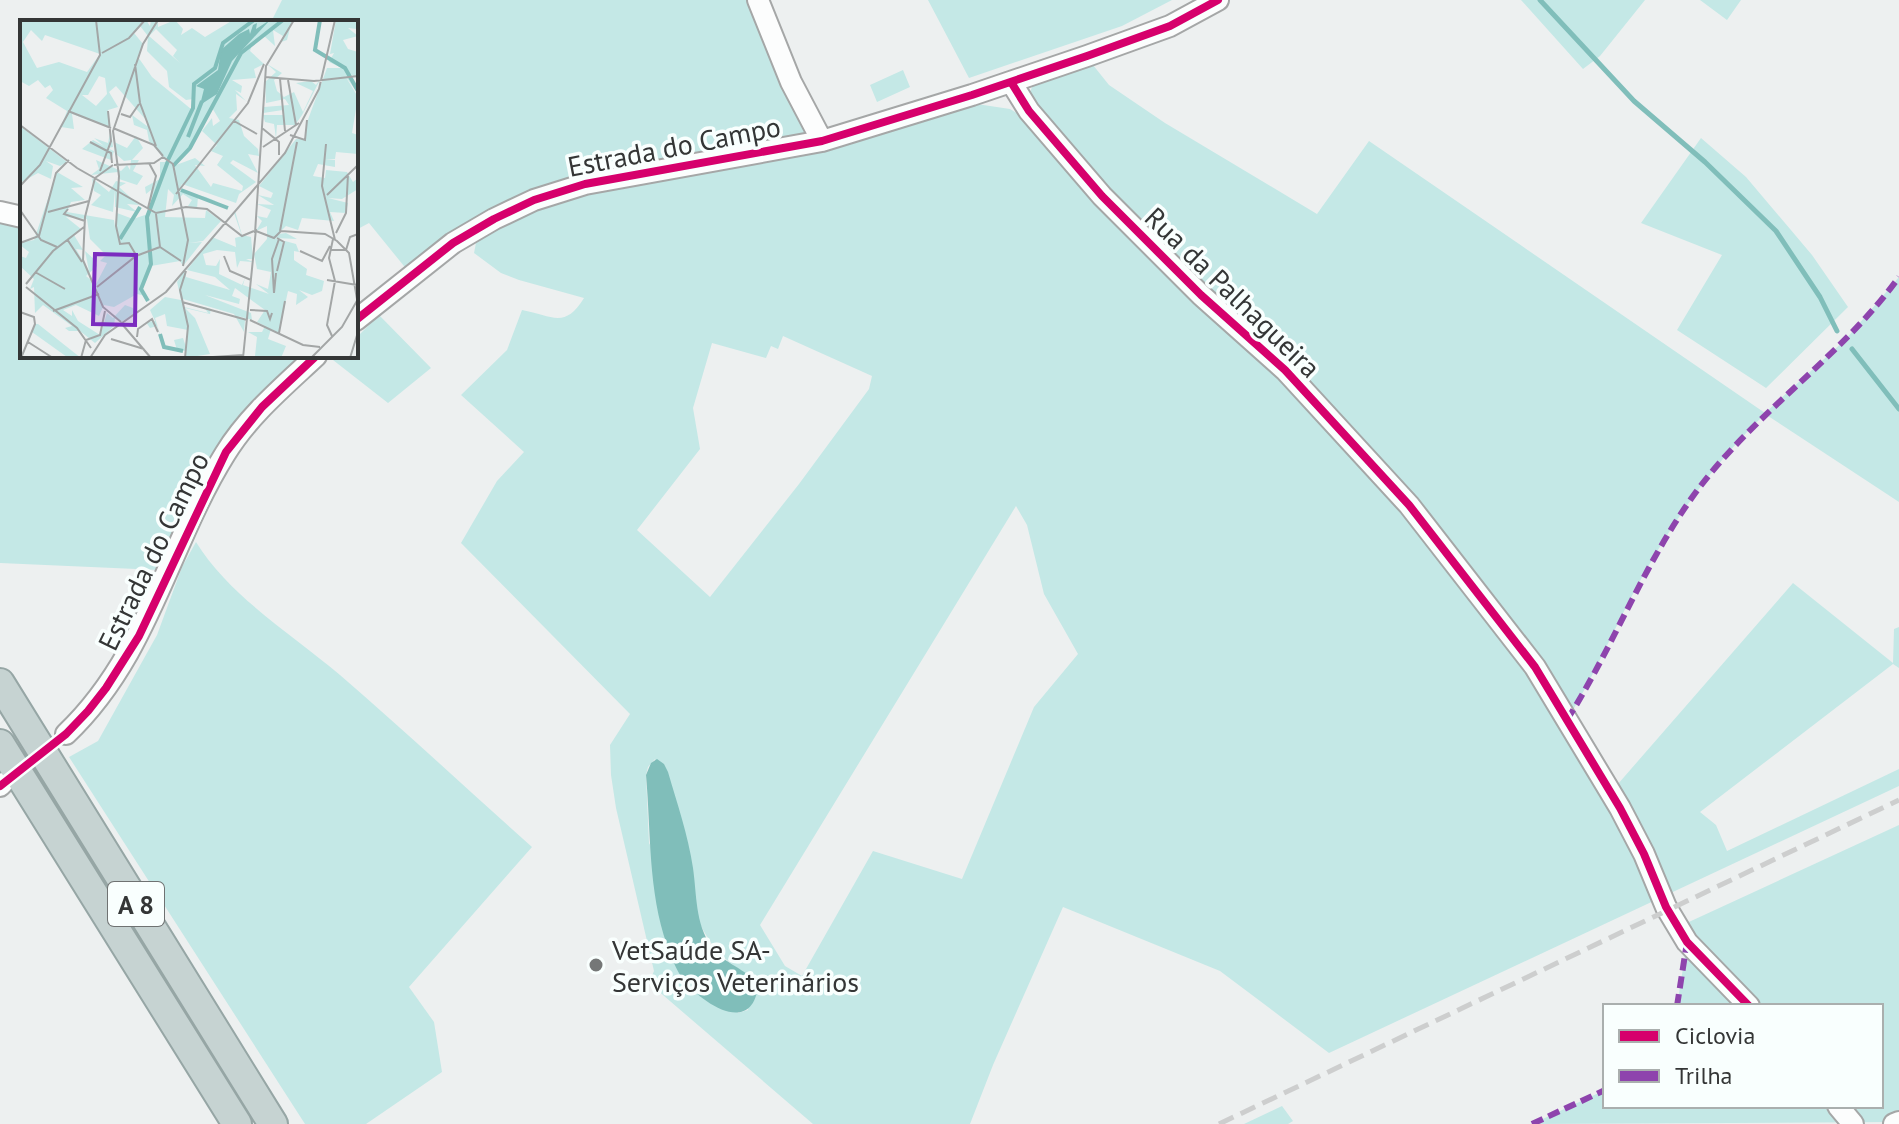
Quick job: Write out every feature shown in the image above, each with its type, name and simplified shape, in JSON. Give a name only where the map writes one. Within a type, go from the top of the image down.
[{"type":"highway","name":"A 8","points":[[0,683],[273,1124]]},
{"type":"highway","name":"A 8","points":[[0,744],[237,1124]]},
{"type":"street","points":[[758,0],[791,82],[822,141]]},
{"type":"street","name":"Estrada do Campo","points":[[359,312],[453,243],[534,200],[585,184],[822,141],[1011,82],[1170,26],[1218,0]]},
{"type":"street","name":"Rua da Palhagueira","points":[[1011,82],[1029,111],[1102,196],[1201,295],[1285,370],[1409,505],[1535,667],[1620,808],[1666,907],[1687,942],[1747,1004]]},
{"type":"street","points":[[0,212],[20,217]]},
{"type":"street","name":"Estrada do Campo","points":[[66,734],[106,688],[139,636],[226,452],[262,407],[314,358]]},
{"type":"street","points":[[1840,1108],[1853,1124]]},
{"type":"shaded area","points":[[282,0],[758,0],[821,135],[586,176],[408,271],[369,223],[358,229],[358,20],[272,20]]},
{"type":"shaded area","points":[[928,0],[1172,0],[1122,26],[969,78]]},
{"type":"shaded area","points":[[1521,0],[1645,0],[1600,56],[1583,69]]},
{"type":"shaded area","points":[[1700,0],[1741,0],[1727,20]]},
{"type":"shaded area","points":[[1093,65],[1109,85],[1165,123],[1317,214],[1369,141],[1765,413],[1846,339],[1899,277],[1899,502],[1765,414],[1710,475],[1663,542],[1567,720],[1611,792],[1793,583],[1893,663],[1894,629],[1899,627],[1899,668],[1893,664],[1700,812],[1716,825],[1727,851],[1899,769],[1899,786],[1329,1053],[1220,971],[1063,907],[970,1124],[813,1124],[649,983],[654,971],[611,775],[610,745],[630,714],[461,543],[497,481],[524,452],[461,395],[507,350],[522,310],[564,317],[571,314],[584,298],[501,273],[474,253],[476,243],[514,220],[582,194],[882,133],[970,103],[1010,109],[1022,116],[1032,87],[1039,81]],"holes":[[[783,336],[872,376],[869,389],[710,597],[637,530],[700,449],[693,408],[712,343],[766,358],[771,346],[778,349]],[[1016,506],[1027,525],[1044,594],[1078,654],[1034,707],[962,879],[873,851],[802,976],[785,966],[760,925]],[[655,759],[700,924],[721,955],[751,977],[748,1010],[738,1013],[649,843],[648,767]]]},
{"type":"shaded area","points":[[903,70],[910,87],[877,102],[870,85]]},
{"type":"shaded area","points":[[1701,138],[1746,177],[1812,255],[1848,307],[1766,388],[1677,330],[1722,255],[1641,223]]},
{"type":"shaded area","points":[[0,212],[20,217],[20,358],[306,358],[242,416],[159,570],[0,563]]},
{"type":"shaded area","points":[[379,315],[431,368],[388,403],[333,360],[358,358],[358,336]]},
{"type":"shaded area","points":[[196,542],[210,562],[244,597],[340,675],[532,847],[409,987],[434,1022],[442,1072],[366,1124],[305,1124],[69,757],[98,741],[157,635],[182,567]]},
{"type":"shaded area","points":[[1899,825],[1899,1122],[1532,1124],[1603,1091],[1603,1108],[1883,1108],[1883,1004],[1677,1004],[1687,943],[1678,927]]},
{"type":"shaded area","points":[[1282,1106],[1293,1121],[1288,1124],[1244,1124]]},
{"type":"water","points":[[657,759],[668,772],[682,819],[691,856],[699,918],[706,937],[716,952],[758,986],[754,1001],[746,1010],[736,1013],[725,1011],[701,997],[680,975],[667,945],[653,883],[646,775],[651,763]]},
{"type":"waterway","points":[[1540,0],[1634,101],[1705,162],[1776,231],[1820,297],[1837,331]]},
{"type":"waterway","points":[[1852,349],[1899,409]]},
{"type":"railway","points":[[1219,1124],[1899,800]]},
{"type":"marked path","points":[[1567,720],[1662,544],[1699,488],[1747,433],[1852,332],[1899,277]]},
{"type":"marked path","points":[[1677,1004],[1687,942]]},
{"type":"marked path","points":[[1532,1124],[1603,1091]]},
{"type":"cycle path","points":[[358,318],[453,243],[534,200],[585,184],[822,141],[1087,56],[1170,26],[1218,0]]},
{"type":"cycle path","points":[[1011,82],[1029,111],[1102,196],[1201,295],[1285,370],[1409,505],[1535,667],[1620,808],[1666,907],[1687,942],[1747,1004]]},
{"type":"cycle path","points":[[0,786],[66,734],[106,688],[139,636],[226,452],[262,407],[314,358]]},
{"type":"place","name":"VetSaúde SA- Serviços Veterinários","points":[[596,965]]}]
